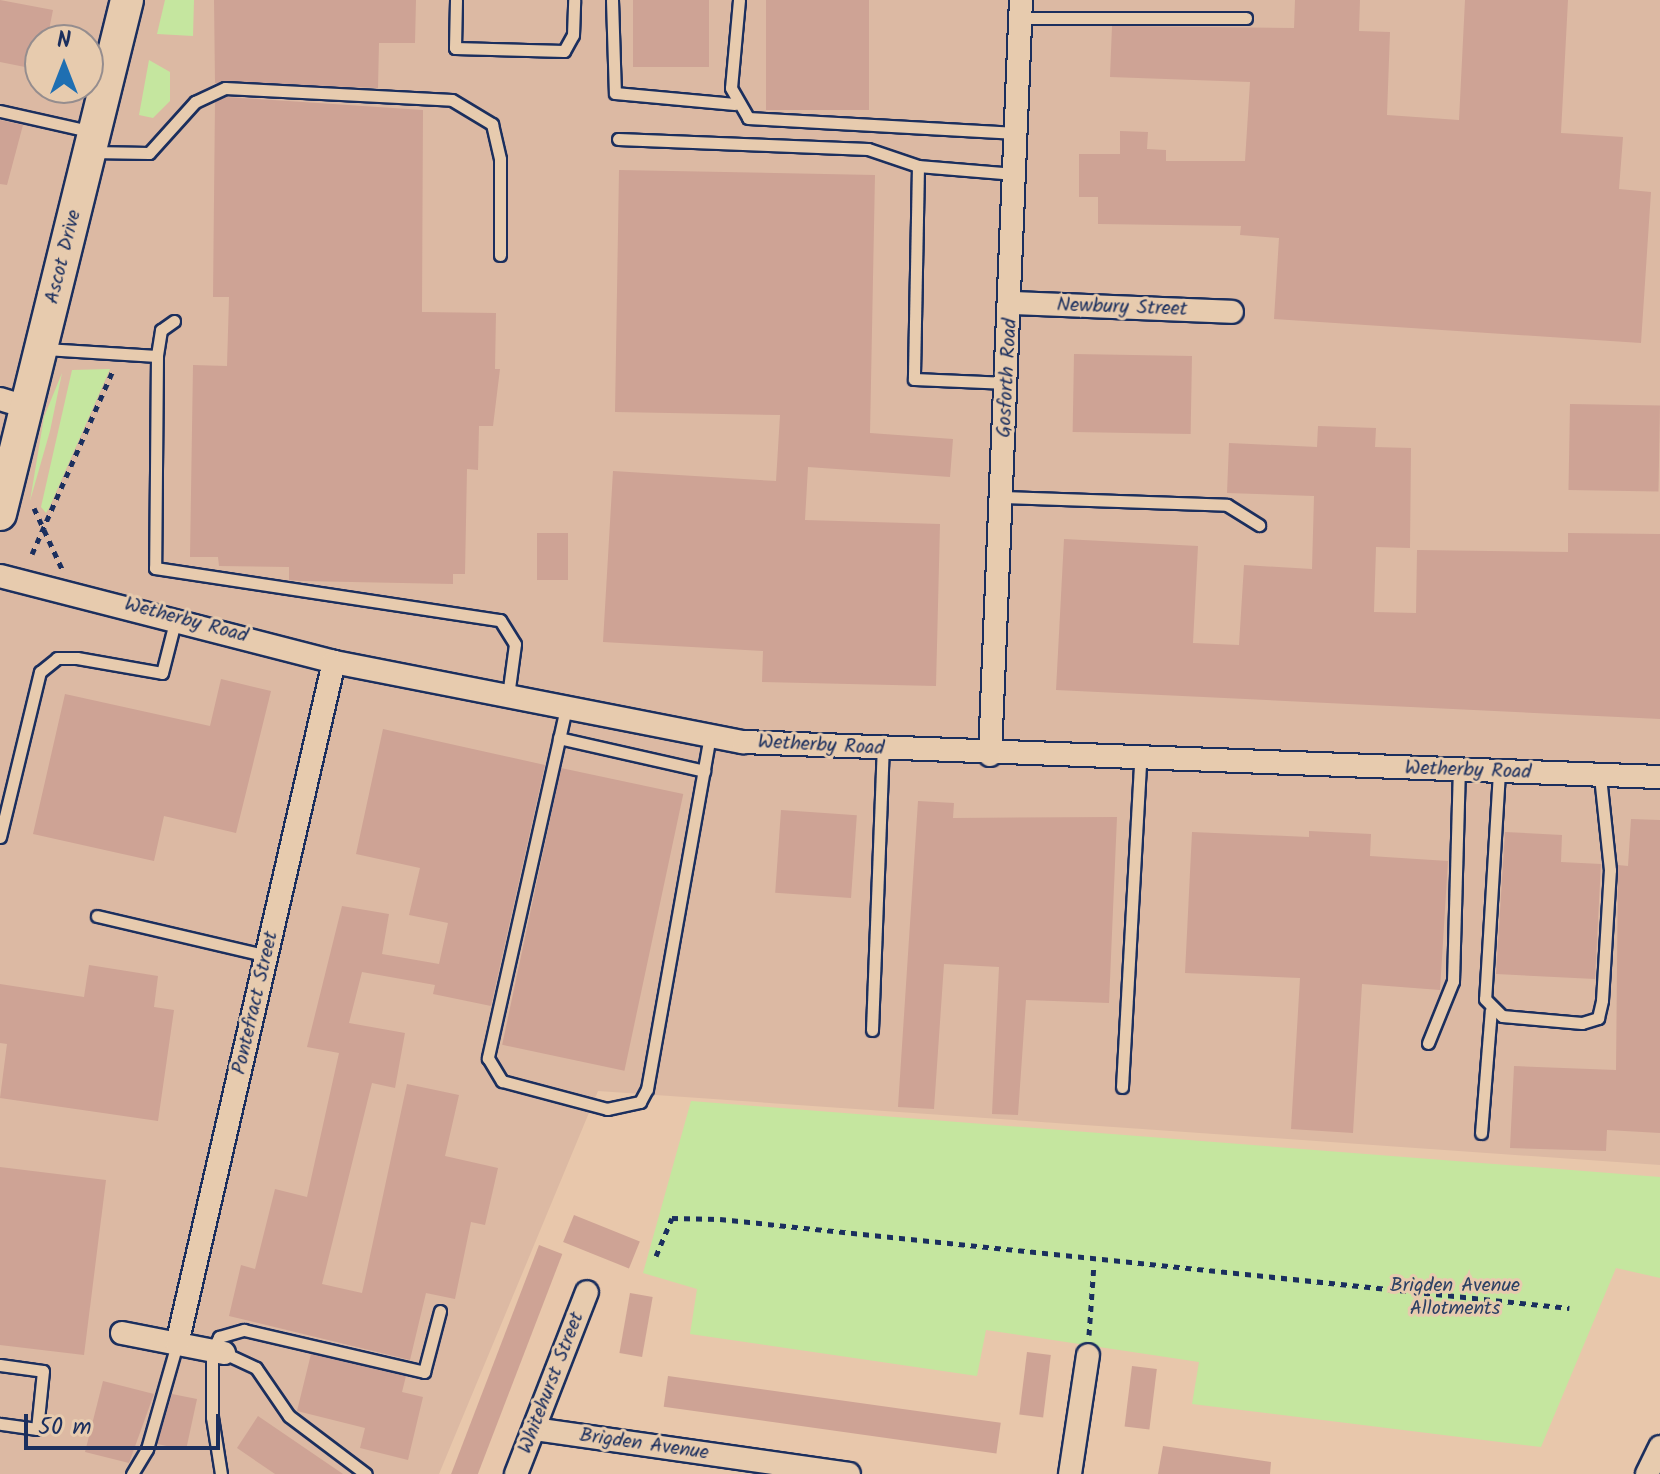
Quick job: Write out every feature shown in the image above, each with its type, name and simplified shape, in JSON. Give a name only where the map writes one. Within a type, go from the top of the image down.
[{"type":"street","name":"Ascot Drive","points":[[0,514],[13,403],[41,349],[127,0]]},
{"type":"street","name":"Gosforth Road","points":[[990,755],[1012,303],[1021,9]]},
{"type":"street","name":"Newbury Street","points":[[1012,303],[1232,312]]},
{"type":"street","name":"Wetherby Road","points":[[0,576],[176,617],[334,662],[710,735],[990,755],[1660,777]]},
{"type":"street","name":"Pontefract Street","points":[[177,1344],[334,662]]},
{"type":"street","name":"Whitehurst Street","points":[[516,1474],[587,1292]]},
{"type":"street","points":[[122,1333],[218,1352]]},
{"type":"street","points":[[1070,1474],[1088,1355]]},
{"type":"street","name":"Brigden Avenue","points":[[534,1429],[849,1474]]},
{"type":"street","points":[[1647,1474],[1660,1447]]},
{"type":"lane","points":[[456,0],[455,48],[564,51],[573,35],[574,0]]},
{"type":"lane","points":[[612,0],[615,93],[734,104],[748,118],[1017,133]]},
{"type":"lane","points":[[734,104],[739,0]]},
{"type":"lane","points":[[1021,9],[1246,18]]},
{"type":"lane","points":[[0,111],[92,142],[149,153],[195,102],[225,88],[452,100],[492,124],[500,159],[500,255]]},
{"type":"lane","points":[[618,139],[868,149],[918,166],[1016,174]]},
{"type":"lane","points":[[918,166],[914,379],[1008,383]]},
{"type":"lane","points":[[174,321],[161,330],[157,356],[155,568],[500,620],[515,644],[508,696]]},
{"type":"lane","points":[[41,349],[157,356]]},
{"type":"lane","points":[[1003,497],[1227,505],[1259,525]]},
{"type":"lane","points":[[0,837],[40,672],[57,658],[77,658],[162,673],[176,617]]},
{"type":"lane","points":[[566,708],[488,1058],[502,1081],[607,1109],[640,1102],[647,1089],[710,735]]},
{"type":"lane","points":[[559,738],[704,771]]},
{"type":"lane","points":[[872,1030],[883,749]]},
{"type":"lane","points":[[1122,1087],[1140,760]]},
{"type":"lane","points":[[1428,1043],[1453,981],[1459,771]]},
{"type":"lane","points":[[1481,1133],[1491,1010],[1483,979],[1499,772]]},
{"type":"lane","points":[[1491,1010],[1598,1018],[1610,870],[1600,776]]},
{"type":"lane","points":[[97,916],[267,956]]},
{"type":"lane","points":[[221,1474],[212,1449],[219,1337],[244,1330],[424,1372],[440,1311]]},
{"type":"lane","points":[[132,1474],[147,1449],[177,1344]]},
{"type":"lane","points":[[218,1352],[256,1368],[289,1416],[366,1474]]},
{"type":"lane","points":[[0,1365],[43,1371],[37,1429],[0,1424]]},
{"type":"path","points":[[32,554],[115,353]]},
{"type":"path","points":[[34,508],[62,569],[59,589]]},
{"type":"path","points":[[656,1256],[672,1218],[720,1219],[1094,1264],[1569,1308]]},
{"type":"path","points":[[1088,1355],[1094,1264]]},
{"type":"shaded area","points":[[0,0],[1660,0],[1660,1165],[598,1091],[439,1474],[0,1474]]},
{"type":"green space","points":[[165,0],[194,0],[193,36],[157,34]]},
{"type":"green space","points":[[149,60],[170,72],[170,101],[153,118],[139,115]]},
{"type":"green space","points":[[110,369],[46,513],[41,507],[72,370]]},
{"type":"green space","points":[[62,373],[50,431],[30,501],[44,417]]},
{"type":"green space","name":"Brigden Avenue Allotments","points":[[691,1101],[1660,1177],[1660,1278],[1616,1268],[1541,1447],[1192,1404],[1199,1362],[986,1330],[977,1376],[690,1334],[697,1289],[643,1273]]},
{"type":"building","points":[[0,0],[53,10],[50,24],[24,24],[24,67],[0,62]]},
{"type":"building","points":[[214,0],[416,0],[415,43],[379,43],[378,88],[215,83]]},
{"type":"building","points":[[633,0],[709,0],[709,67],[633,67]]},
{"type":"building","points":[[766,0],[869,0],[869,110],[766,110]]},
{"type":"building","points":[[1295,0],[1360,0],[1359,31],[1390,32],[1387,115],[1459,120],[1465,0],[1568,0],[1561,133],[1623,137],[1619,189],[1651,192],[1641,343],[1274,319],[1279,238],[1240,235],[1241,226],[1098,224],[1098,197],[1079,197],[1079,154],[1120,154],[1120,131],[1148,132],[1147,149],[1166,150],[1166,161],[1245,161],[1250,82],[1110,77],[1112,26],[1294,28]]},
{"type":"building","points":[[227,97],[423,110],[422,312],[496,313],[495,369],[500,369],[493,426],[479,426],[478,470],[467,469],[465,574],[453,574],[453,584],[289,580],[289,567],[219,566],[218,557],[190,557],[193,365],[227,366],[229,297],[213,297],[215,102]]},
{"type":"building","points":[[0,120],[23,125],[7,185],[0,184]]},
{"type":"building","points":[[619,170],[875,175],[870,433],[953,439],[950,477],[808,467],[805,520],[940,524],[936,686],[762,682],[763,651],[603,642],[613,471],[776,481],[780,415],[615,412]]},
{"type":"building","points":[[1074,354],[1192,356],[1191,434],[1073,432]]},
{"type":"building","points":[[1570,404],[1660,406],[1658,492],[1568,490]]},
{"type":"building","points":[[1318,426],[1376,428],[1375,447],[1411,448],[1410,548],[1376,547],[1374,612],[1416,613],[1417,550],[1568,552],[1568,533],[1660,534],[1660,719],[1056,690],[1064,539],[1198,546],[1193,643],[1239,645],[1244,565],[1312,569],[1314,496],[1227,493],[1229,443],[1317,447]]},
{"type":"building","points":[[537,533],[568,533],[568,580],[537,580]]},
{"type":"building","points":[[221,679],[271,691],[236,833],[164,816],[154,861],[33,834],[65,694],[210,726]]},
{"type":"building","points":[[383,729],[545,765],[491,1006],[433,994],[435,985],[362,972],[349,1023],[405,1033],[395,1088],[372,1083],[322,1284],[362,1293],[407,1084],[459,1095],[445,1156],[498,1168],[485,1225],[471,1222],[455,1299],[426,1293],[410,1360],[229,1316],[241,1265],[255,1269],[275,1189],[307,1197],[339,1053],[307,1047],[342,906],[389,914],[382,954],[439,964],[448,923],[409,915],[420,868],[356,854]]},
{"type":"building","points":[[561,768],[683,794],[624,1071],[502,1045]]},
{"type":"building","points":[[918,801],[954,803],[953,818],[1117,817],[1109,1003],[1026,1000],[1018,1115],[992,1114],[999,967],[944,964],[934,1109],[898,1107]]},
{"type":"building","points":[[781,810],[857,815],[851,898],[775,893]]},
{"type":"building","points":[[1631,819],[1660,820],[1660,1133],[1607,1130],[1606,1151],[1510,1148],[1514,1066],[1616,1070],[1618,865],[1628,866]]},
{"type":"building","points":[[1309,831],[1371,834],[1370,856],[1448,861],[1440,990],[1362,984],[1353,1133],[1291,1129],[1300,978],[1185,973],[1192,832],[1309,837]]},
{"type":"building","points":[[1505,832],[1562,835],[1561,862],[1601,864],[1595,979],[1496,974]]},
{"type":"building","points":[[89,965],[158,976],[154,1007],[174,1010],[158,1121],[0,1098],[7,1044],[0,1043],[0,984],[84,997]]},
{"type":"building","points":[[0,1167],[106,1180],[84,1355],[0,1345]]},
{"type":"building","points":[[574,1215],[640,1242],[629,1268],[563,1242]]},
{"type":"building","points":[[539,1245],[562,1254],[478,1474],[451,1474]]},
{"type":"building","points":[[630,1293],[653,1297],[642,1357],[619,1353]]},
{"type":"building","points":[[1027,1352],[1051,1355],[1043,1417],[1019,1415]]},
{"type":"building","points":[[311,1354],[406,1376],[402,1392],[423,1397],[408,1460],[360,1448],[365,1428],[297,1411]]},
{"type":"building","points":[[1132,1366],[1157,1369],[1149,1430],[1125,1427]]},
{"type":"building","points":[[668,1376],[1001,1423],[996,1453],[664,1407]]},
{"type":"building","points":[[103,1381],[154,1394],[129,1463],[85,1452]]},
{"type":"building","points":[[172,1394],[197,1399],[186,1450],[157,1444]]},
{"type":"building","points":[[258,1416],[343,1474],[275,1474],[237,1448]]},
{"type":"building","points":[[1163,1446],[1271,1462],[1270,1474],[1158,1474]]}]
